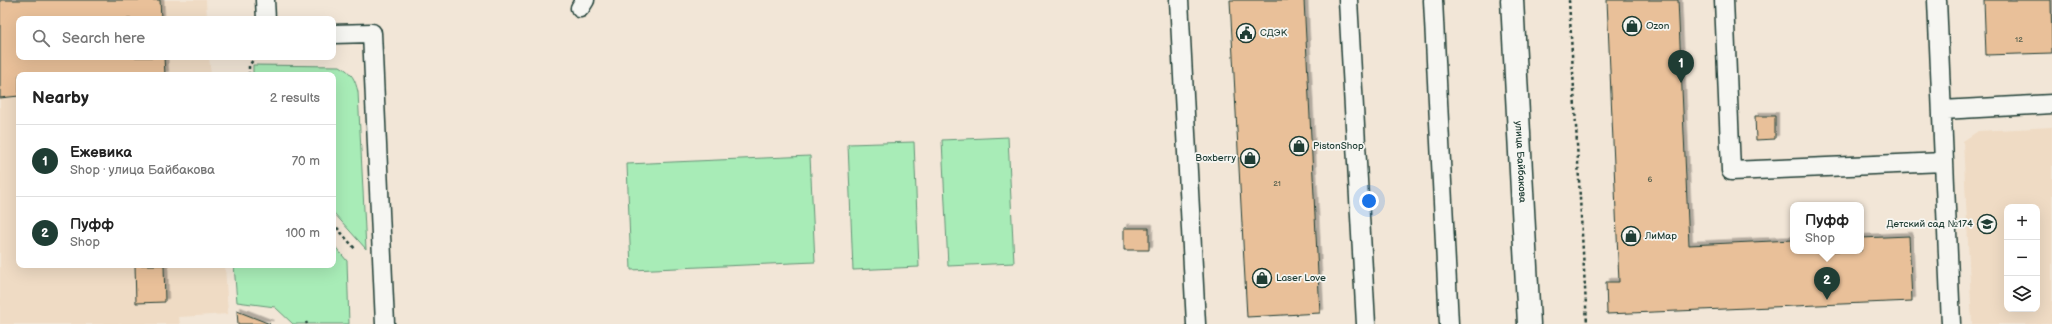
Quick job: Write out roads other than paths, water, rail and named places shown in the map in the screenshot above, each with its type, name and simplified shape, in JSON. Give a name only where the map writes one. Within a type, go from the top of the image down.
[{"type":"street","name":"улица Байбакова","points":[[1512,0],[1528,324]]},
{"type":"lane","points":[[265,0],[266,16]]},
{"type":"lane","points":[[1179,0],[1196,324]]},
{"type":"lane","points":[[1348,0],[1366,324]]},
{"type":"lane","points":[[1433,0],[1450,324]]},
{"type":"lane","points":[[1724,0],[1731,171],[1944,162]]},
{"type":"lane","points":[[1937,0],[1951,324]]},
{"type":"lane","points":[[336,34],[372,33],[385,324]]},
{"type":"lane","points":[[1942,110],[2052,104]]},
{"type":"place","name":"Ozon","points":[[1632,26]]},
{"type":"place","name":"СДЭК","points":[[1246,33]]},
{"type":"place","name":"Ежевика","points":[[1681,83]]},
{"type":"place","name":"PistonShop","points":[[1299,146]]},
{"type":"place","name":"Boxberry","points":[[1250,158]]},
{"type":"place","name":"Детский сад №174","points":[[1987,224]]},
{"type":"place","name":"ЛиМар","points":[[1631,236]]},
{"type":"place","name":"Laser Love","points":[[1262,278]]},
{"type":"place","name":"Пуфф","points":[[1827,300]]}]
